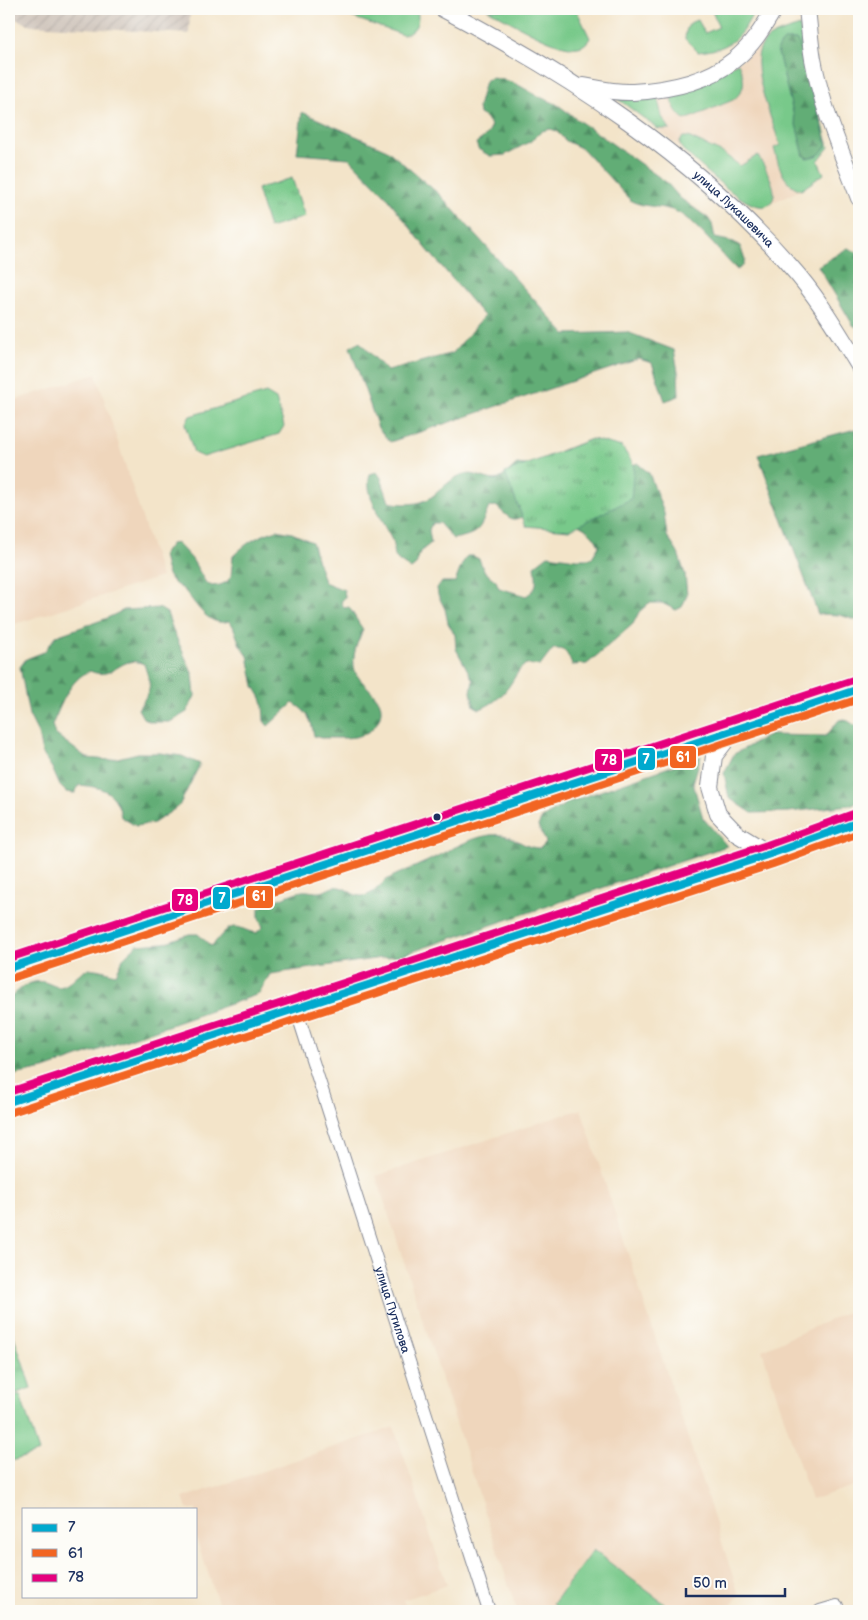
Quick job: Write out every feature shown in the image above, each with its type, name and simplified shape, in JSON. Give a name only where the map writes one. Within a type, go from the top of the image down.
[{"type":"main road","name":"улица Лукашевича","points":[[443,9],[508,43],[627,119],[720,195],[759,232],[792,268],[834,324],[859,366]]},
{"type":"main road","points":[[574,84],[604,90],[632,92],[694,81],[716,72],[735,60],[761,31],[774,9]]},
{"type":"main road","points":[[807,9],[813,60],[838,143],[859,198]]},
{"type":"main road","points":[[9,968],[859,689]]},
{"type":"main road","points":[[734,730],[714,756],[710,787],[718,814],[737,834],[770,854]]},
{"type":"main road","points":[[9,1102],[770,854],[859,822]]},
{"type":"street","name":"улица Путилова","points":[[296,1009],[488,1611]]},
{"type":"street","points":[[820,1611],[837,1606]]},
{"type":"shaded area","points":[[9,9],[190,9],[189,34],[30,25],[9,16]]},
{"type":"shaded area","points":[[762,44],[757,60],[758,74],[780,145],[774,148],[794,187],[801,190],[771,203],[774,197],[774,189],[770,176],[740,166],[723,153],[679,142],[682,149],[658,129],[670,128],[662,117],[656,92],[738,63]]},
{"type":"shaded area","points":[[96,374],[161,577],[9,626],[9,402]]},
{"type":"shaded area","points":[[581,1109],[739,1595],[727,1611],[517,1611],[376,1176]]},
{"type":"shaded area","points":[[859,1307],[859,1484],[811,1500],[762,1350]]},
{"type":"shaded area","points":[[394,1427],[447,1585],[403,1600],[407,1611],[221,1611],[198,1544],[198,1508],[187,1508],[183,1498]]},
{"type":"green space","points":[[329,9],[404,9],[408,13],[417,9],[418,18],[414,29],[403,35]]},
{"type":"green space","points":[[487,9],[576,9],[590,38],[585,44],[578,47],[558,44],[532,33]]},
{"type":"green space","points":[[711,9],[755,9],[745,28],[734,40],[719,48],[698,52],[685,39],[687,29],[691,22],[698,20],[705,33],[719,27]]},
{"type":"green space","points":[[800,26],[803,50],[829,147],[818,161],[824,174],[801,190],[789,183],[782,173],[774,148],[780,145],[763,94],[758,66],[758,54],[765,41],[779,33]]},
{"type":"green space","points":[[785,40],[796,40],[799,43],[827,145],[819,155],[807,158],[804,156],[777,49]]},
{"type":"green space","points":[[738,63],[743,78],[743,87],[738,96],[733,100],[685,120],[679,114],[674,107],[672,99],[674,91]]},
{"type":"green space","points":[[491,78],[521,86],[556,104],[666,182],[680,198],[708,218],[712,224],[715,238],[734,242],[740,246],[745,259],[743,266],[737,270],[700,231],[677,212],[631,201],[583,149],[566,141],[556,131],[550,129],[542,131],[531,141],[505,155],[490,156],[478,149],[476,143],[488,133],[491,125],[489,121],[479,114],[478,107],[485,81]]},
{"type":"green space","points":[[656,92],[662,117],[670,129],[658,129],[614,96]]},
{"type":"green space","points":[[302,112],[387,150],[440,195],[565,334],[627,332],[674,350],[678,371],[679,396],[665,401],[652,363],[639,359],[390,442],[378,428],[350,347],[360,342],[387,371],[453,353],[484,316],[426,248],[386,196],[349,158],[297,154]]},
{"type":"green space","points":[[683,137],[688,137],[723,153],[740,166],[758,155],[767,171],[774,191],[771,203],[767,206],[759,206],[740,198],[730,191],[682,149],[679,142]]},
{"type":"green space","points":[[292,178],[305,217],[269,228],[257,189]]},
{"type":"green space","points":[[848,248],[859,253],[859,329],[853,325],[818,266]]},
{"type":"green space","points":[[266,393],[276,399],[284,426],[279,434],[203,457],[194,453],[185,424],[190,416]]},
{"type":"green space","points":[[859,428],[859,596],[855,601],[859,607],[859,621],[840,615],[818,614],[758,455]]},
{"type":"green space","points":[[592,439],[626,469],[637,463],[649,473],[664,513],[667,536],[678,553],[685,574],[687,595],[682,607],[676,610],[662,603],[649,603],[639,612],[633,624],[587,664],[572,665],[566,652],[561,649],[553,649],[540,666],[526,664],[500,696],[491,704],[480,709],[474,706],[471,692],[473,680],[456,649],[455,635],[448,623],[437,588],[442,582],[455,582],[467,556],[473,556],[479,559],[485,572],[496,581],[499,588],[526,596],[535,586],[535,565],[548,555],[591,559],[599,546],[594,537],[579,525],[530,513],[515,519],[505,514],[496,506],[489,507],[477,530],[462,537],[453,539],[439,523],[432,523],[429,530],[431,543],[420,552],[416,565],[411,569],[400,562],[395,556],[394,544],[372,500],[369,482],[370,474],[377,472],[389,502],[399,504],[416,503],[430,498],[449,482],[461,475],[471,474],[495,480],[501,478],[517,464],[547,468],[560,451]]},
{"type":"green space","points":[[592,439],[622,447],[634,465],[631,499],[569,530],[526,526],[505,473]]},
{"type":"green space","points":[[277,530],[292,533],[312,542],[324,582],[344,590],[345,597],[341,602],[344,608],[349,607],[363,630],[354,655],[355,671],[378,700],[381,709],[376,725],[363,735],[347,738],[321,738],[314,736],[308,716],[293,703],[268,726],[264,721],[261,698],[254,686],[248,656],[240,645],[233,626],[229,621],[215,621],[209,618],[184,590],[173,582],[167,572],[163,555],[171,544],[177,543],[192,559],[206,583],[212,586],[220,585],[227,582],[231,576],[233,556],[253,540]]},
{"type":"green space","points":[[159,608],[167,613],[193,675],[195,696],[187,712],[170,722],[151,722],[143,718],[138,709],[148,692],[148,678],[144,664],[129,662],[106,673],[90,671],[76,680],[66,694],[52,725],[55,734],[87,758],[109,760],[138,753],[160,753],[182,756],[200,764],[179,806],[154,823],[136,826],[121,817],[116,801],[107,792],[95,787],[79,785],[75,793],[66,792],[60,786],[52,768],[42,753],[38,733],[29,715],[20,667],[26,659],[44,652],[56,636],[105,619],[124,610]]},
{"type":"green space","points":[[845,719],[859,728],[859,801],[850,805],[789,812],[752,813],[729,798],[724,773],[734,754],[770,735],[826,736],[839,720]]},
{"type":"green space","points":[[701,756],[693,783],[703,818],[727,846],[402,955],[270,974],[259,994],[44,1069],[9,1076],[9,1001],[19,989],[29,984],[39,982],[57,987],[63,986],[89,969],[116,974],[124,957],[137,945],[164,943],[189,934],[198,934],[211,946],[224,932],[231,928],[241,928],[256,933],[263,927],[259,918],[259,908],[280,898],[302,891],[321,892],[332,887],[345,889],[359,896],[367,895],[374,892],[392,877],[463,843],[481,837],[490,835],[506,836],[527,846],[540,848],[546,842],[538,826],[542,818],[569,802]]},
{"type":"green space","points":[[9,1321],[31,1388],[9,1396]]},
{"type":"green space","points":[[20,1395],[39,1452],[9,1462],[9,1399]]},
{"type":"green space","points":[[593,1550],[674,1611],[562,1611],[553,1604]]},
{"type":"transit line","name":"78","points":[[9,958],[856,679]]},
{"type":"transit line","name":"7","points":[[9,968],[859,689]]},
{"type":"transit line","name":"61","points":[[12,978],[859,699]]},
{"type":"transit line","name":"78","points":[[9,1092],[767,845],[856,813]]},
{"type":"transit line","name":"7","points":[[9,1102],[770,854],[859,822]]},
{"type":"transit line","name":"61","points":[[12,1112],[773,864],[859,833]]}]
